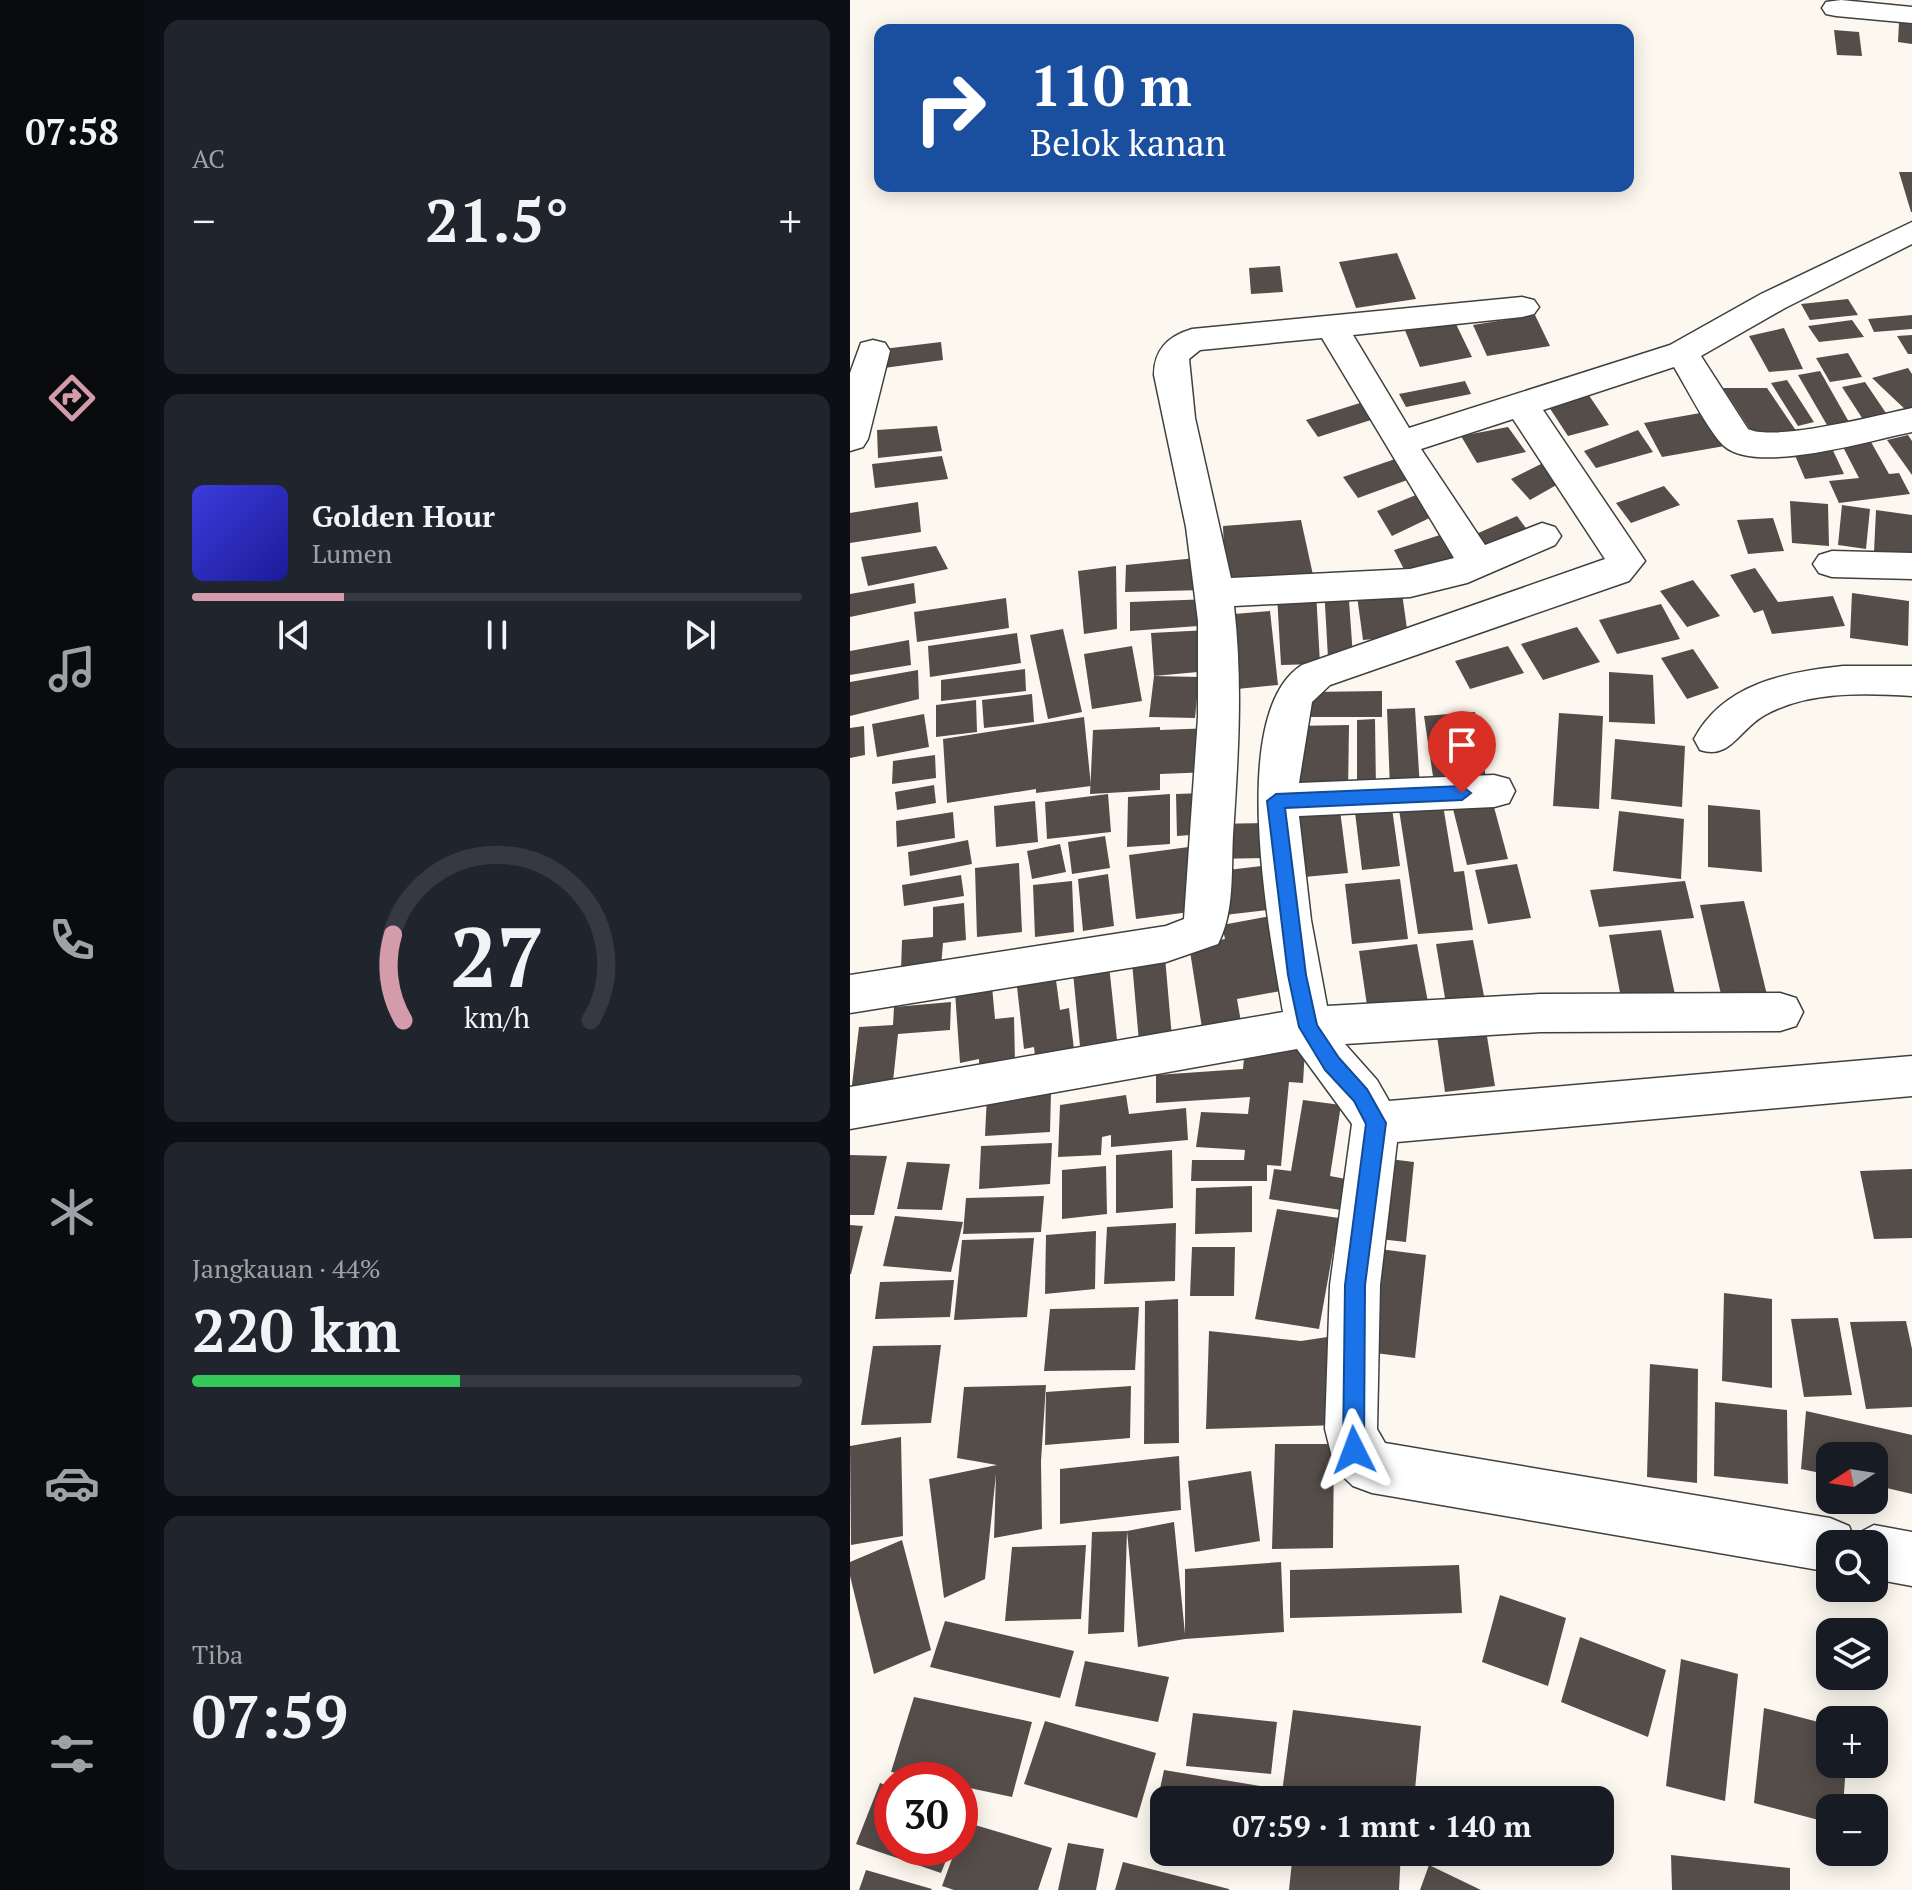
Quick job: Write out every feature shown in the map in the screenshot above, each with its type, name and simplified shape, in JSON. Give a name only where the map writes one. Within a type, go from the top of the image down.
[{"type":"street","points":[[1836,8],[1912,15]]},
{"type":"street","points":[[1402,443],[1682,353],[1773,301],[1912,232]]},
{"type":"street","points":[[850,994],[1166,944],[1203,931],[1208,908],[1219,684],[1213,571],[1177,406],[1171,360],[1178,349],[1192,340],[1522,307]]},
{"type":"street","points":[[1331,325],[1477,563]]},
{"type":"street","points":[[850,439],[873,351]]},
{"type":"street","points":[[1682,353],[1736,437],[1752,446],[1787,444],[1912,420]]},
{"type":"street","points":[[1520,403],[1624,555],[1622,568],[1309,679],[1292,700],[1276,801],[1297,975],[1308,1027],[1332,1064],[1361,1095],[1376,1123],[1355,1285],[1351,1429],[1354,1450],[1372,1467],[1816,1543]]},
{"type":"street","points":[[1214,593],[1410,583],[1454,573],[1542,536]]},
{"type":"street","points":[[1832,564],[1912,566]]},
{"type":"street","points":[[1714,739],[1733,715],[1783,691],[1862,679],[1912,681]]},
{"type":"street","points":[[1276,801],[1494,791]]},
{"type":"street","points":[[850,1108],[1308,1027],[1540,1013],[1780,1012]]},
{"type":"street","points":[[1376,1123],[1912,1076]]},
{"type":"street","points":[[1888,1555],[1912,1559]]},
{"type":"building","points":[[1899,22],[1912,23],[1912,44],[1898,42]]},
{"type":"building","points":[[1834,30],[1859,32],[1862,56],[1837,55]]},
{"type":"building","points":[[1899,172],[1912,172],[1912,212],[1911,212]]},
{"type":"building","points":[[1397,253],[1416,299],[1356,308],[1339,262]]},
{"type":"building","points":[[1280,266],[1283,292],[1251,294],[1249,268]]},
{"type":"building","points":[[1848,299],[1858,315],[1810,320],[1801,304]]},
{"type":"building","points":[[1535,315],[1550,346],[1487,356],[1473,325]]},
{"type":"building","points":[[1912,315],[1912,329],[1874,332],[1868,319]]},
{"type":"building","points":[[1454,320],[1472,357],[1420,367],[1404,328]]},
{"type":"building","points":[[1852,320],[1864,337],[1819,342],[1808,326]]},
{"type":"building","points":[[1784,328],[1803,369],[1769,372],[1749,336]]},
{"type":"building","points":[[1912,335],[1912,354],[1908,354],[1897,336]]},
{"type":"building","points":[[941,342],[943,360],[884,368],[883,349]]},
{"type":"building","points":[[1848,353],[1862,377],[1830,382],[1816,358]]},
{"type":"building","points":[[1908,368],[1912,374],[1912,412],[1909,413],[1872,378]]},
{"type":"building","points":[[1820,371],[1849,422],[1827,425],[1798,375]]},
{"type":"building","points":[[1787,380],[1814,422],[1798,426],[1771,383]]},
{"type":"building","points":[[1465,381],[1471,394],[1406,407],[1399,394]]},
{"type":"building","points":[[1865,382],[1888,416],[1864,421],[1842,387]]},
{"type":"building","points":[[1723,388],[1767,388],[1799,435],[1757,440]]},
{"type":"building","points":[[1586,391],[1609,425],[1568,436],[1545,401]]},
{"type":"building","points":[[1360,403],[1371,420],[1318,437],[1306,420]]},
{"type":"building","points":[[1717,410],[1736,444],[1662,457],[1644,423]]},
{"type":"building","points":[[937,426],[942,451],[878,458],[877,430]]},
{"type":"building","points":[[1508,427],[1526,452],[1477,463],[1461,436]]},
{"type":"building","points":[[1638,430],[1653,452],[1596,468],[1584,451]]},
{"type":"building","points":[[1908,435],[1912,441],[1912,475],[1887,440]]},
{"type":"building","points":[[1829,442],[1844,474],[1805,479],[1791,446]]},
{"type":"building","points":[[1871,442],[1889,474],[1899,473],[1910,494],[1839,503],[1829,481],[1859,478],[1843,447]]},
{"type":"building","points":[[942,456],[948,479],[875,488],[872,464]]},
{"type":"building","points":[[1395,459],[1410,479],[1358,498],[1343,477]]},
{"type":"building","points":[[1547,461],[1567,479],[1530,500],[1511,479]]},
{"type":"building","points":[[1664,486],[1680,505],[1631,523],[1616,503]]},
{"type":"building","points":[[1428,490],[1440,513],[1392,536],[1377,511]]},
{"type":"building","points":[[1790,501],[1828,504],[1829,546],[1792,543]]},
{"type":"building","points":[[918,502],[921,532],[850,543],[850,513]]},
{"type":"building","points":[[1842,505],[1870,509],[1866,549],[1838,545]]},
{"type":"building","points":[[1876,510],[1912,515],[1912,557],[1874,552]]},
{"type":"building","points":[[1517,516],[1531,535],[1493,553],[1476,534]]},
{"type":"building","points":[[1773,518],[1784,551],[1748,554],[1737,520]]},
{"type":"building","points":[[1301,520],[1313,575],[1225,582],[1223,526]]},
{"type":"building","points":[[1446,533],[1461,556],[1407,575],[1394,550]]},
{"type":"building","points":[[936,546],[948,569],[868,586],[861,557]]},
{"type":"building","points":[[1206,557],[1204,590],[1125,592],[1126,565]]},
{"type":"building","points":[[1116,566],[1117,629],[1084,634],[1078,571]]},
{"type":"building","points":[[1755,568],[1778,602],[1833,596],[1845,626],[1772,634],[1763,610],[1754,613],[1730,575]]},
{"type":"building","points":[[1693,580],[1720,616],[1687,627],[1660,591]]},
{"type":"building","points":[[914,583],[916,603],[850,617],[850,594]]},
{"type":"building","points":[[1348,586],[1353,657],[1328,658],[1324,587]]},
{"type":"building","points":[[1316,591],[1320,664],[1281,665],[1277,595]]},
{"type":"building","points":[[1402,593],[1408,636],[1363,640],[1357,596]]},
{"type":"building","points":[[1852,593],[1909,601],[1908,646],[1850,638]]},
{"type":"building","points":[[1006,598],[1009,628],[917,642],[914,612]]},
{"type":"building","points":[[1211,599],[1212,625],[1130,631],[1130,602]]},
{"type":"building","points":[[1661,604],[1680,639],[1617,654],[1599,620]]},
{"type":"building","points":[[1270,611],[1278,685],[1227,690],[1222,615]]},
{"type":"building","points":[[1577,627],[1600,662],[1543,680],[1521,644]]},
{"type":"building","points":[[1063,629],[1082,712],[1048,719],[1030,635]]},
{"type":"building","points":[[1208,630],[1209,671],[1154,676],[1151,633]]},
{"type":"building","points":[[1017,633],[1021,663],[930,677],[928,646]]},
{"type":"building","points":[[909,640],[911,665],[850,675],[850,651]]},
{"type":"building","points":[[1132,646],[1142,701],[1092,709],[1084,654]]},
{"type":"building","points":[[1508,646],[1524,673],[1470,689],[1455,661]]},
{"type":"building","points":[[1693,649],[1719,688],[1687,699],[1661,658]]},
{"type":"building","points":[[1025,669],[1026,691],[941,701],[941,680]]},
{"type":"building","points":[[918,670],[919,699],[850,716],[850,682]]},
{"type":"building","points":[[1609,672],[1653,675],[1655,724],[1609,722]]},
{"type":"building","points":[[1154,676],[1199,677],[1195,718],[1149,717]]},
{"type":"building","points":[[1382,691],[1382,717],[1309,717],[1310,692]]},
{"type":"building","points":[[1032,694],[1034,722],[984,728],[982,700]]},
{"type":"building","points":[[976,700],[977,732],[936,737],[936,705]]},
{"type":"building","points":[[1415,708],[1420,788],[1390,789],[1387,709]]},
{"type":"building","points":[[1475,712],[1486,778],[1434,783],[1424,716]]},
{"type":"building","points":[[1559,713],[1603,716],[1599,809],[1553,806]]},
{"type":"building","points":[[924,714],[929,747],[877,757],[872,724]]},
{"type":"building","points":[[1084,717],[1091,786],[1036,793],[1036,789],[947,803],[943,739]]},
{"type":"building","points":[[1375,719],[1376,791],[1357,791],[1357,720]]},
{"type":"building","points":[[1349,725],[1348,793],[1291,793],[1293,726]]},
{"type":"building","points":[[864,726],[865,755],[850,758],[850,728]]},
{"type":"building","points":[[1160,727],[1160,730],[1213,728],[1212,772],[1160,774],[1160,790],[1090,794],[1093,730]]},
{"type":"building","points":[[1615,739],[1685,746],[1682,807],[1611,799]]},
{"type":"building","points":[[935,755],[936,778],[892,784],[893,761]]},
{"type":"building","points":[[934,785],[936,803],[897,810],[895,792]]},
{"type":"building","points":[[1204,793],[1205,834],[1177,836],[1176,794]]},
{"type":"building","points":[[1108,794],[1111,832],[1047,839],[1045,802]]},
{"type":"building","points":[[1170,794],[1170,844],[1127,847],[1128,797]]},
{"type":"building","points":[[1491,796],[1508,859],[1467,865],[1451,801]]},
{"type":"building","points":[[1442,799],[1454,872],[1464,871],[1473,930],[1418,934],[1398,803]]},
{"type":"building","points":[[1035,801],[1038,842],[996,847],[994,806]]},
{"type":"building","points":[[1391,801],[1400,866],[1362,870],[1354,804]]},
{"type":"building","points":[[1708,805],[1760,810],[1762,872],[1708,867]]},
{"type":"building","points":[[1340,810],[1348,873],[1304,877],[1296,815]]},
{"type":"building","points":[[1619,811],[1684,819],[1681,879],[1613,871]]},
{"type":"building","points":[[953,812],[955,838],[897,847],[896,821]]},
{"type":"building","points":[[1266,823],[1266,858],[1212,859],[1214,824]]},
{"type":"building","points":[[1105,836],[1110,868],[1072,874],[1068,842]]},
{"type":"building","points":[[968,840],[972,864],[910,876],[908,852]]},
{"type":"building","points":[[1060,844],[1066,872],[1032,879],[1027,851]]},
{"type":"building","points":[[1196,846],[1205,910],[1136,919],[1129,855]]},
{"type":"building","points":[[1019,863],[1022,932],[977,937],[975,868]]},
{"type":"building","points":[[1278,864],[1284,908],[1216,916],[1211,872]]},
{"type":"building","points":[[1517,864],[1531,918],[1488,924],[1475,870]]},
{"type":"building","points":[[1108,874],[1114,926],[1083,931],[1078,879]]},
{"type":"building","points":[[961,875],[964,896],[904,906],[902,885]]},
{"type":"building","points":[[1400,879],[1408,939],[1352,944],[1345,884]]},
{"type":"building","points":[[1072,881],[1074,932],[1035,937],[1033,885]]},
{"type":"building","points":[[1685,881],[1694,918],[1599,927],[1590,890]]},
{"type":"building","points":[[1744,901],[1769,1003],[1724,1007],[1700,905]]},
{"type":"building","points":[[964,903],[966,940],[943,943],[941,967],[901,971],[902,940],[933,937],[933,907]]},
{"type":"building","points":[[1276,915],[1291,989],[1237,999],[1241,1022],[1202,1028],[1189,945],[1225,939],[1222,925]]},
{"type":"building","points":[[1661,930],[1676,999],[1622,1003],[1609,935]]},
{"type":"building","points":[[1473,940],[1487,1011],[1448,1016],[1436,944]]},
{"type":"building","points":[[1417,944],[1430,1013],[1369,1019],[1359,951]]},
{"type":"building","points":[[1108,956],[1117,1040],[1080,1046],[1072,962]]},
{"type":"building","points":[[1165,957],[1172,1038],[1139,1042],[1132,962]]},
{"type":"building","points":[[1056,980],[1060,1010],[1069,1008],[1074,1049],[1035,1056],[1034,1047],[1024,1049],[1017,987]]},
{"type":"building","points":[[992,986],[995,1019],[1014,1017],[1015,1062],[979,1066],[979,1059],[960,1063],[955,992]]},
{"type":"building","points":[[951,1002],[950,1030],[898,1034],[892,1091],[851,1093],[859,1027],[893,1025],[894,1007]]},
{"type":"building","points":[[1485,1024],[1495,1086],[1445,1092],[1436,1029]]},
{"type":"building","points":[[1245,1047],[1305,1049],[1303,1083],[1289,1082],[1281,1166],[1267,1165],[1267,1181],[1191,1181],[1192,1160],[1244,1160],[1245,1150],[1196,1147],[1201,1112],[1248,1114],[1250,1097],[1156,1103],[1156,1075],[1243,1069]]},
{"type":"building","points":[[1051,1092],[1050,1132],[985,1136],[987,1095]]},
{"type":"building","points":[[1126,1095],[1129,1114],[1186,1108],[1188,1140],[1111,1147],[1111,1135],[1102,1137],[1101,1155],[1058,1157],[1060,1105]]},
{"type":"building","points":[[1303,1100],[1341,1105],[1330,1176],[1346,1179],[1341,1210],[1269,1199],[1274,1169],[1291,1171]]},
{"type":"building","points":[[1052,1143],[1050,1184],[979,1189],[981,1146]]},
{"type":"building","points":[[1172,1150],[1173,1208],[1116,1213],[1116,1155]]},
{"type":"building","points":[[850,1155],[887,1156],[874,1215],[850,1215]]},
{"type":"building","points":[[1373,1157],[1414,1162],[1406,1242],[1362,1237]]},
{"type":"building","points":[[907,1162],[950,1164],[942,1210],[897,1209]]},
{"type":"building","points":[[1106,1166],[1107,1214],[1062,1219],[1062,1170]]},
{"type":"building","points":[[1912,1169],[1912,1238],[1874,1239],[1860,1171]]},
{"type":"building","points":[[1252,1186],[1252,1232],[1195,1234],[1196,1188]]},
{"type":"building","points":[[1044,1196],[1041,1232],[963,1234],[966,1198]]},
{"type":"building","points":[[1277,1209],[1339,1218],[1319,1329],[1255,1319]]},
{"type":"building","points":[[895,1216],[963,1222],[951,1272],[883,1266]]},
{"type":"building","points":[[1176,1223],[1175,1281],[1104,1284],[1107,1227]]},
{"type":"building","points":[[850,1225],[863,1226],[851,1274],[850,1274]]},
{"type":"building","points":[[1096,1231],[1095,1289],[1045,1294],[1046,1235]]},
{"type":"building","points":[[1034,1238],[1027,1317],[954,1320],[962,1240]]},
{"type":"building","points":[[1192,1247],[1235,1247],[1234,1296],[1190,1296]]},
{"type":"building","points":[[1372,1248],[1426,1255],[1415,1358],[1359,1351]]},
{"type":"building","points":[[954,1280],[950,1317],[875,1319],[880,1282]]},
{"type":"building","points":[[1724,1293],[1772,1299],[1772,1388],[1722,1381]]},
{"type":"building","points":[[1178,1299],[1179,1443],[1144,1444],[1145,1301]]},
{"type":"building","points":[[1139,1307],[1135,1370],[1044,1371],[1050,1309]]},
{"type":"building","points":[[1838,1318],[1852,1395],[1804,1397],[1791,1319]]},
{"type":"building","points":[[1906,1321],[1912,1349],[1912,1407],[1866,1409],[1850,1322]]},
{"type":"building","points":[[1209,1331],[1301,1341],[1347,1334],[1341,1425],[1206,1429]]},
{"type":"building","points":[[941,1345],[931,1423],[861,1425],[873,1346]]},
{"type":"building","points":[[1650,1364],[1698,1369],[1697,1483],[1647,1477]]},
{"type":"building","points":[[1046,1385],[1041,1461],[1042,1529],[994,1538],[996,1474],[985,1579],[944,1598],[929,1479],[997,1465],[957,1458],[964,1387]]},
{"type":"building","points":[[1131,1386],[1130,1438],[1045,1445],[1046,1392]]},
{"type":"building","points":[[1715,1402],[1787,1410],[1788,1484],[1714,1476]]},
{"type":"building","points":[[1806,1411],[1912,1435],[1912,1494],[1888,1488],[1888,1442],[1816,1442],[1816,1472],[1801,1469]]},
{"type":"building","points":[[901,1437],[903,1536],[851,1545],[850,1446]]},
{"type":"building","points":[[1275,1444],[1334,1444],[1333,1548],[1272,1549]]},
{"type":"building","points":[[1179,1456],[1181,1510],[1060,1524],[1060,1469]]},
{"type":"building","points":[[1251,1471],[1260,1541],[1195,1552],[1188,1481]]},
{"type":"building","points":[[1174,1522],[1185,1634],[1185,1569],[1281,1562],[1284,1632],[1185,1639],[1138,1647],[1127,1531]]},
{"type":"building","points":[[1127,1531],[1124,1632],[1088,1634],[1092,1532]]},
{"type":"building","points":[[902,1540],[931,1650],[874,1674],[850,1576],[850,1562]]},
{"type":"building","points":[[1086,1545],[1081,1619],[1005,1621],[1012,1547]]},
{"type":"building","points":[[1459,1565],[1462,1613],[1290,1618],[1290,1570]]},
{"type":"building","points":[[1500,1595],[1566,1618],[1548,1686],[1482,1662]]},
{"type":"building","points":[[945,1621],[1074,1651],[1060,1698],[930,1667]]},
{"type":"building","points":[[1580,1637],[1666,1670],[1648,1737],[1561,1702]]},
{"type":"building","points":[[1681,1659],[1738,1674],[1725,1801],[1666,1786]]},
{"type":"building","points":[[1085,1661],[1169,1677],[1158,1722],[1075,1706]]},
{"type":"building","points":[[914,1697],[1032,1722],[1012,1797],[978,1790],[978,1762],[894,1762]]},
{"type":"building","points":[[1764,1708],[1816,1721],[1816,1778],[1845,1778],[1844,1794],[1816,1794],[1816,1819],[1754,1803]]},
{"type":"building","points":[[1293,1710],[1421,1726],[1415,1786],[1283,1786]]},
{"type":"building","points":[[1193,1713],[1277,1722],[1271,1774],[1186,1766]]},
{"type":"building","points":[[1045,1721],[1156,1753],[1137,1818],[1024,1784]]},
{"type":"building","points":[[1164,1770],[1260,1786],[1161,1786]]},
{"type":"building","points":[[874,1798],[874,1850],[856,1844]]},
{"type":"building","points":[[978,1826],[1052,1848],[1038,1890],[954,1890],[942,1886],[949,1866],[978,1866]]},
{"type":"building","points":[[1068,1843],[1104,1849],[1096,1890],[1058,1890]]},
{"type":"building","points":[[1671,1855],[1790,1868],[1790,1890],[1672,1890]]},
{"type":"building","points":[[1123,1862],[1229,1889],[1229,1890],[1115,1890]]},
{"type":"building","points":[[920,1866],[944,1866],[941,1873]]},
{"type":"building","points":[[1292,1866],[1400,1866],[1399,1890],[1289,1890]]},
{"type":"building","points":[[1431,1866],[1481,1890],[1420,1890]]},
{"type":"building","points":[[866,1870],[932,1889],[859,1890]]},
{"type":"route","points":[[1354,1450],[1351,1429],[1355,1285],[1376,1123],[1361,1095],[1332,1064],[1308,1027],[1289,920],[1276,801],[1462,793]]}]
